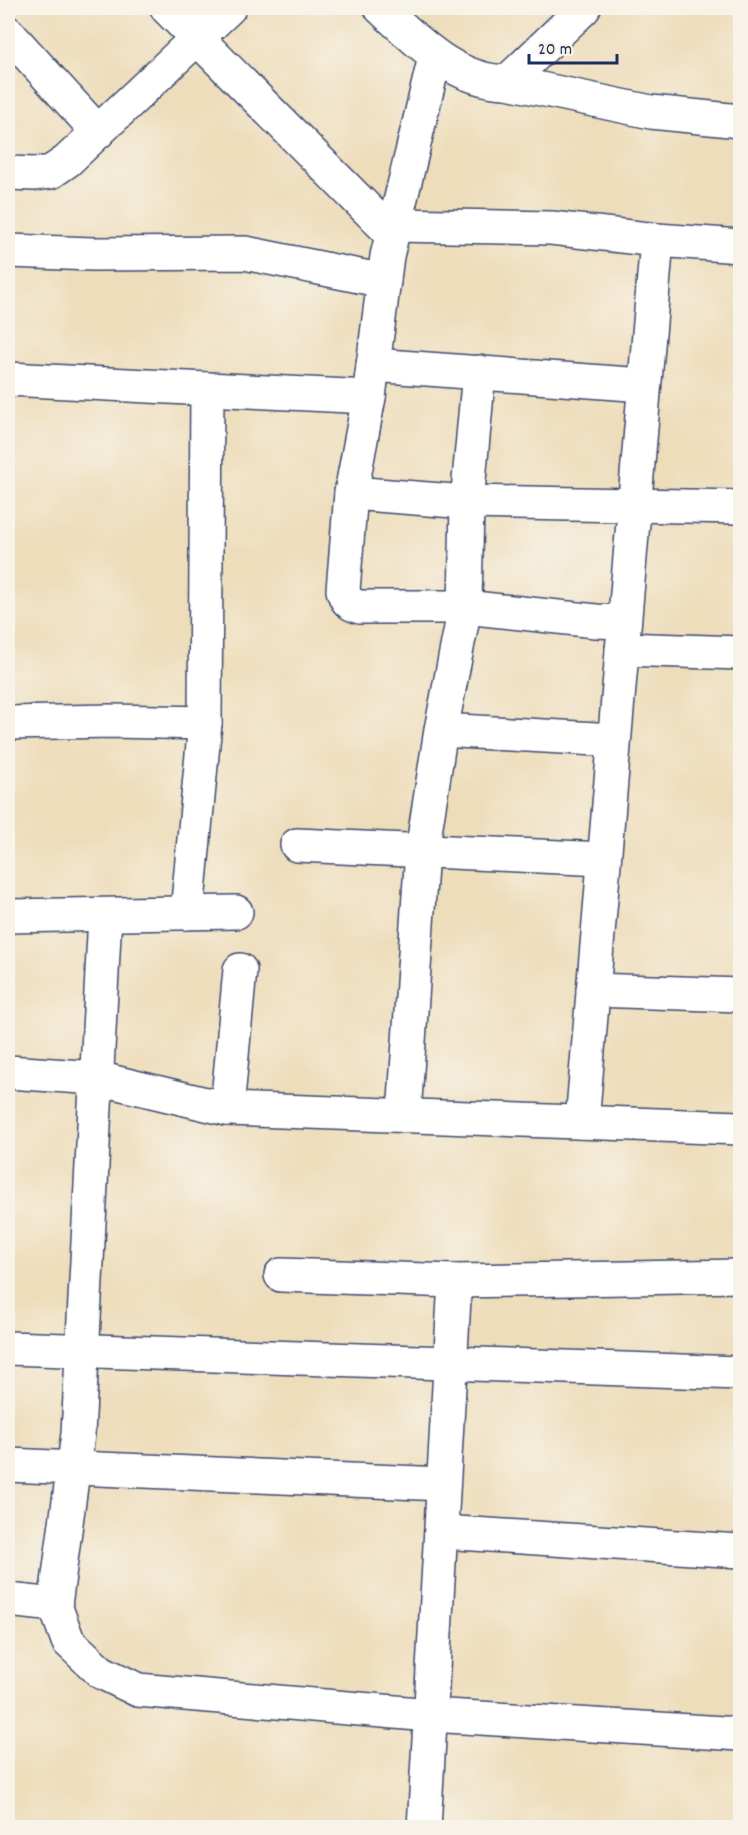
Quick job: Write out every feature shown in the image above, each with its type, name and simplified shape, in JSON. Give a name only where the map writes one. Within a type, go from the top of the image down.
[{"type":"street","points":[[167,8],[393,229],[551,228],[657,240],[741,246]]},
{"type":"street","points":[[8,173],[51,172],[67,161],[229,8]]},
{"type":"street","points":[[381,8],[435,57],[473,76],[651,112],[741,122]]},
{"type":"street","points":[[507,82],[584,8]]},
{"type":"street","points":[[8,33],[98,132]]},
{"type":"street","points":[[435,57],[393,229],[384,280],[369,397],[351,493],[343,590],[345,599],[360,607],[465,607],[596,621],[623,635],[741,653]]},
{"type":"street","points":[[582,1122],[657,240]]},
{"type":"street","points":[[8,251],[93,254],[245,253],[384,280]]},
{"type":"street","points":[[373,365],[644,385]]},
{"type":"street","points":[[404,1115],[422,851],[441,730],[465,607],[467,502],[479,372]]},
{"type":"street","points":[[8,379],[369,397]]},
{"type":"street","points":[[187,913],[205,723],[207,389]]},
{"type":"street","points":[[351,493],[467,502],[741,507]]},
{"type":"street","points":[[8,723],[205,723]]},
{"type":"street","points":[[441,730],[614,740]]},
{"type":"street","points":[[297,845],[604,859]]},
{"type":"street","points":[[8,916],[236,912]]},
{"type":"street","points":[[105,915],[78,1434],[55,1605],[68,1641],[101,1672],[138,1690],[430,1715],[741,1734]]},
{"type":"street","points":[[227,1109],[240,970]]},
{"type":"street","points":[[593,990],[741,995]]},
{"type":"street","points":[[8,1072],[96,1078],[227,1109],[741,1128]]},
{"type":"street","points":[[281,1275],[455,1281],[741,1276]]},
{"type":"street","points":[[424,1827],[455,1281]]},
{"type":"street","points":[[8,1347],[741,1373]]},
{"type":"street","points":[[8,1465],[443,1484]]},
{"type":"street","points":[[441,1532],[741,1551]]},
{"type":"street","points":[[8,1600],[55,1605]]}]
